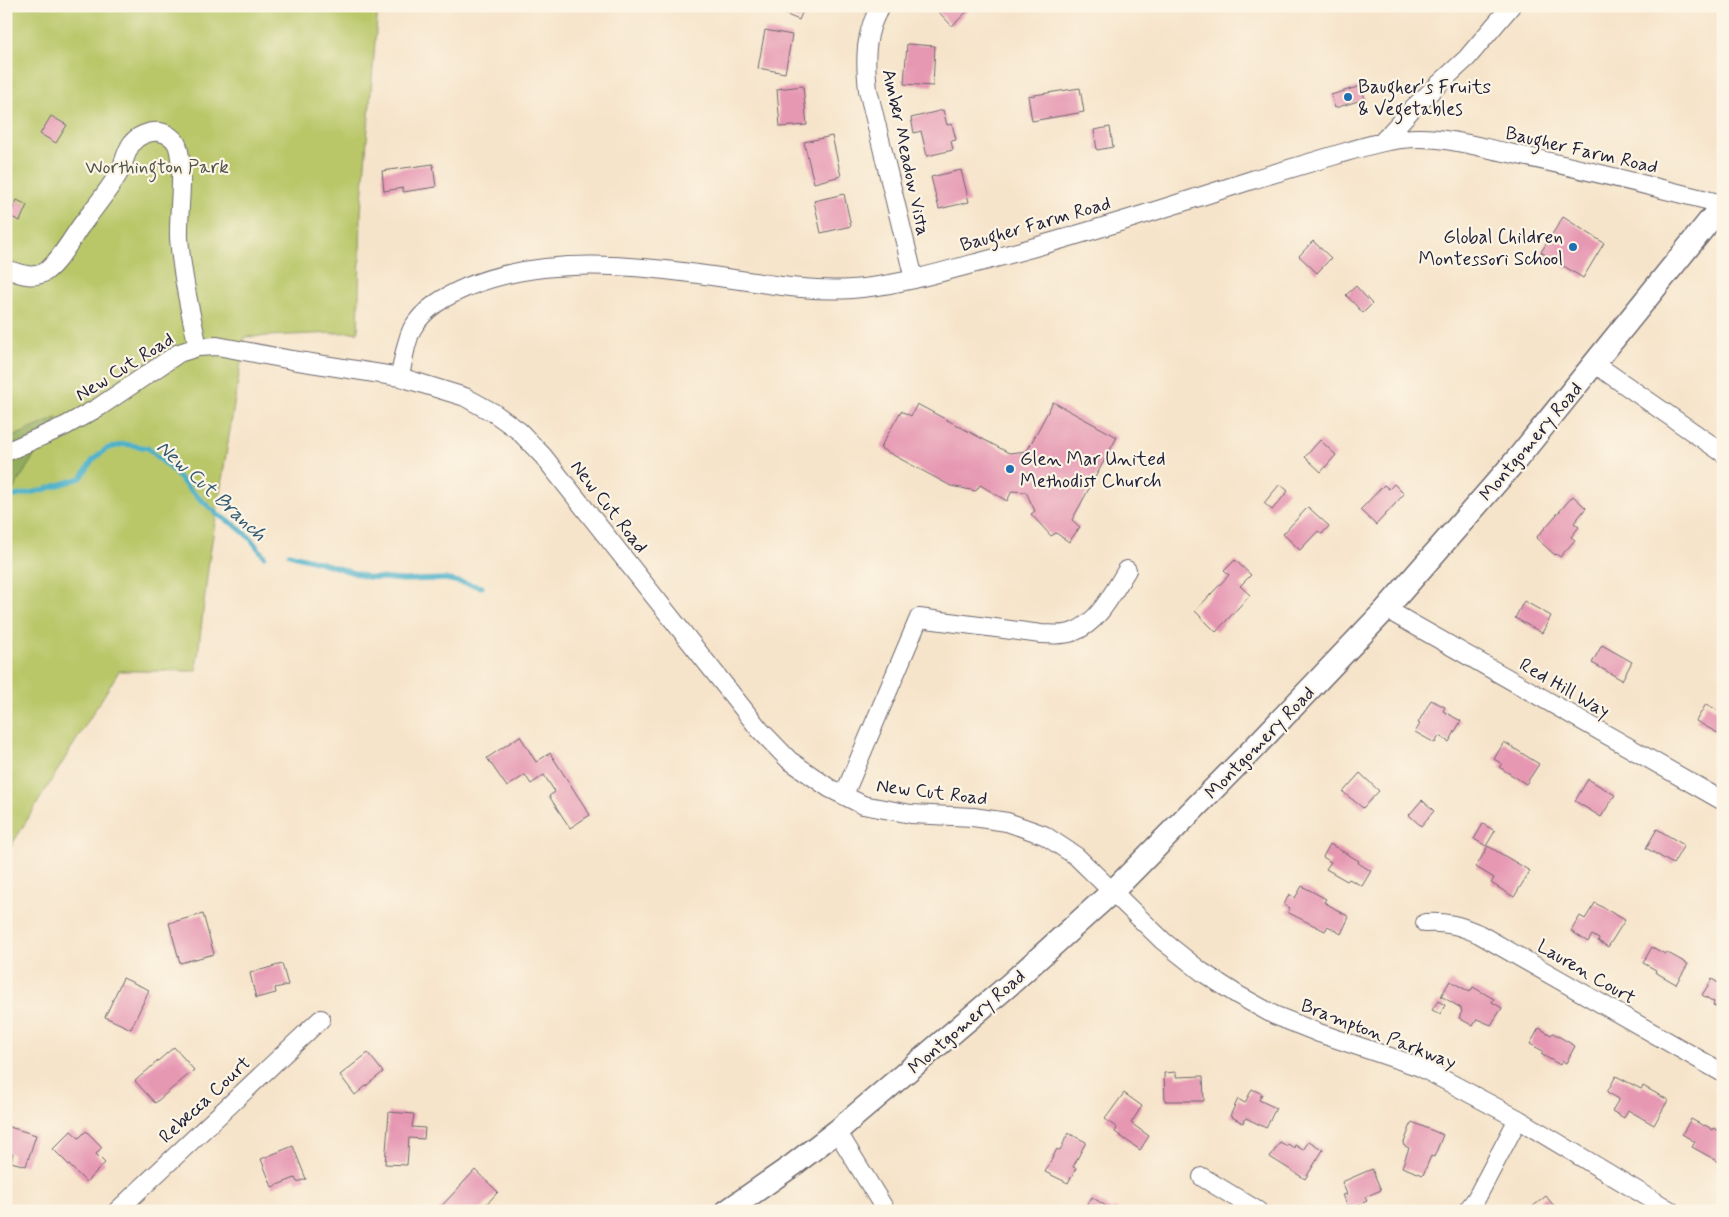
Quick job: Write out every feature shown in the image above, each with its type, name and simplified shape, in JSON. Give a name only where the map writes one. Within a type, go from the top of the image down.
[{"type":"main road","name":"Montgomery Road","points":[[727,1211],[793,1165],[837,1131],[1009,985],[1113,891],[1252,750],[1386,609],[1517,459],[1723,204]]},
{"type":"street","name":"Amber Meadow Vista","points":[[881,6],[871,29],[866,48],[865,69],[868,90],[914,279]]},
{"type":"street","points":[[1383,141],[1412,109],[1467,58],[1510,6]]},
{"type":"street","points":[[12,271],[28,276],[44,272],[58,259],[90,213],[103,198],[120,170],[132,143],[140,136],[152,132],[161,132],[172,136],[178,146],[180,161],[179,238],[184,282],[198,347]]},
{"type":"street","name":"Baugher Farm Road","points":[[400,377],[405,350],[413,328],[428,310],[448,295],[478,282],[518,272],[584,266],[630,266],[811,289],[852,289],[914,279],[1042,246],[1383,141],[1423,138],[1459,143],[1543,160],[1723,204]]},
{"type":"street","name":"New Cut Road","points":[[6,452],[64,426],[99,407],[179,353],[198,347],[217,346],[235,348],[292,360],[400,377],[465,397],[494,413],[519,431],[543,456],[760,730],[789,760],[829,788],[863,805],[911,814],[973,817],[1007,822],[1044,835],[1076,856],[1113,891]]},
{"type":"street","points":[[1595,364],[1723,453]]},
{"type":"street","points":[[844,795],[919,618],[1042,634],[1073,632],[1096,617],[1127,570]]},
{"type":"street","name":"Red Hill Way","points":[[1386,609],[1723,801]]},
{"type":"street","name":"Brampton Parkway","points":[[1113,891],[1162,941],[1202,972],[1238,995],[1274,1015],[1319,1034],[1420,1067],[1518,1119],[1671,1211]]},
{"type":"street","name":"Lauren Court","points":[[1425,923],[1445,922],[1479,934],[1723,1073]]},
{"type":"street","name":"Rebecca Court","points":[[117,1211],[321,1019]]},
{"type":"street","points":[[1467,1211],[1476,1199],[1518,1119]]},
{"type":"street","points":[[837,1131],[886,1211]]},
{"type":"street","points":[[1202,1177],[1258,1211]]},
{"type":"green space","name":"Worthington Park","points":[[6,6],[378,6],[361,213],[358,332],[245,337],[209,560],[196,671],[119,671],[6,854],[6,501],[57,418],[6,440]]},
{"type":"green space","points":[[58,417],[6,501],[6,440]]},
{"type":"building","points":[[774,6],[805,6],[799,20],[773,9]]},
{"type":"building","points":[[933,6],[973,6],[952,26]]},
{"type":"building","points":[[765,30],[792,35],[785,73],[758,68]]},
{"type":"building","points":[[907,44],[935,46],[933,86],[904,84]]},
{"type":"building","points":[[803,86],[807,125],[780,127],[777,89]]},
{"type":"building","name":"Baugher's Fruits & Vegetables","points":[[1361,86],[1365,99],[1335,108],[1331,95]]},
{"type":"building","points":[[1080,88],[1084,112],[1032,121],[1028,96]]},
{"type":"building","points":[[943,110],[947,125],[952,124],[956,140],[951,141],[953,150],[927,156],[921,131],[914,133],[911,118]]},
{"type":"building","points":[[51,116],[67,125],[56,143],[40,134]]},
{"type":"building","points":[[1110,127],[1113,147],[1097,150],[1094,130]]},
{"type":"building","points":[[832,136],[841,176],[814,183],[804,142]]},
{"type":"building","points":[[433,164],[436,187],[403,192],[403,188],[384,191],[382,171]]},
{"type":"building","points":[[961,170],[969,202],[939,209],[931,177]]},
{"type":"building","points":[[844,194],[851,226],[821,233],[814,201]]},
{"type":"building","points":[[17,200],[27,205],[20,221],[9,216]]},
{"type":"building","name":"Global Children Montessori School","points":[[1563,217],[1604,243],[1583,278],[1541,252]]},
{"type":"building","points":[[1313,241],[1331,258],[1317,273],[1299,256]]},
{"type":"building","points":[[1356,286],[1372,304],[1363,313],[1346,295]]},
{"type":"building","name":"Glen Mar United Methodist Church","points":[[1053,402],[1117,437],[1072,520],[1080,527],[1069,542],[1056,533],[1051,536],[1031,514],[1035,511],[1026,492],[1012,491],[1007,501],[980,485],[976,491],[951,486],[880,448],[901,411],[911,416],[917,404],[1009,453],[1027,451]]},
{"type":"building","points":[[1320,440],[1336,455],[1321,472],[1305,457]]},
{"type":"building","points":[[1280,484],[1288,491],[1272,510],[1264,503]]},
{"type":"building","points":[[1394,484],[1404,494],[1376,525],[1360,510],[1384,485],[1389,489]]},
{"type":"building","points":[[1573,496],[1586,508],[1574,523],[1579,527],[1571,537],[1575,540],[1560,557],[1555,555],[1536,538]]},
{"type":"building","points":[[1308,507],[1329,526],[1322,534],[1318,531],[1300,550],[1283,534]]},
{"type":"building","points":[[1235,560],[1251,575],[1240,586],[1250,595],[1216,632],[1195,611],[1229,575],[1224,571]]},
{"type":"building","points":[[1524,601],[1551,616],[1542,633],[1515,618]]},
{"type":"building","points":[[1602,645],[1632,662],[1622,680],[1592,663]]},
{"type":"building","points":[[1431,700],[1445,707],[1443,711],[1461,721],[1449,742],[1439,736],[1435,743],[1415,732]]},
{"type":"building","points":[[1706,704],[1723,713],[1723,736],[1696,721]]},
{"type":"building","points":[[520,736],[536,762],[550,753],[590,815],[570,828],[549,796],[555,792],[544,775],[531,784],[525,775],[507,787],[487,758]]},
{"type":"building","points":[[1504,742],[1539,764],[1526,784],[1499,767],[1502,764],[1494,759]]},
{"type":"building","points":[[1360,773],[1379,791],[1363,808],[1343,792]]},
{"type":"building","points":[[1588,779],[1615,795],[1601,817],[1575,801]]},
{"type":"building","points":[[1422,800],[1434,811],[1421,826],[1409,815]]},
{"type":"building","points":[[1483,824],[1495,831],[1486,846],[1474,839]]},
{"type":"building","points":[[1657,829],[1684,845],[1673,864],[1646,848]]},
{"type":"building","points":[[1330,844],[1359,861],[1358,863],[1371,871],[1362,886],[1349,879],[1347,881],[1326,869],[1331,862],[1323,857]]},
{"type":"building","points":[[1488,846],[1530,871],[1514,897],[1491,883],[1494,878],[1476,867]]},
{"type":"building","points":[[1302,886],[1326,899],[1324,902],[1349,917],[1341,934],[1328,926],[1325,931],[1287,912],[1290,908],[1284,905],[1289,894],[1295,898]]},
{"type":"building","points":[[1595,903],[1625,920],[1608,947],[1592,935],[1588,942],[1571,931],[1580,916],[1585,919]]},
{"type":"building","points":[[203,914],[214,954],[180,963],[169,923]]},
{"type":"building","points":[[1652,947],[1688,964],[1676,984],[1643,963]]},
{"type":"building","points":[[282,964],[288,985],[275,988],[276,993],[256,998],[250,973]]},
{"type":"building","points":[[123,978],[149,990],[131,1029],[105,1017]]},
{"type":"building","points":[[1712,979],[1723,986],[1723,1011],[1713,1005],[1714,1002],[1702,995]]},
{"type":"building","points":[[1450,981],[1470,992],[1473,987],[1494,999],[1492,1002],[1502,1008],[1491,1025],[1477,1019],[1473,1026],[1459,1018],[1462,1011],[1461,1008],[1441,996]]},
{"type":"building","points":[[1438,1001],[1445,1005],[1440,1014],[1432,1010]]},
{"type":"building","points":[[1539,1028],[1551,1035],[1553,1033],[1575,1046],[1566,1063],[1562,1061],[1560,1065],[1541,1054],[1543,1051],[1530,1044]]},
{"type":"building","points":[[174,1047],[194,1070],[155,1103],[135,1081]]},
{"type":"building","points":[[368,1053],[383,1072],[355,1095],[340,1075]]},
{"type":"building","points":[[1176,1072],[1176,1077],[1203,1076],[1204,1101],[1165,1101],[1164,1073]]},
{"type":"building","points":[[1616,1076],[1641,1089],[1643,1086],[1668,1100],[1654,1125],[1628,1110],[1624,1118],[1612,1111],[1619,1099],[1607,1092]]},
{"type":"building","points":[[1252,1089],[1262,1094],[1259,1100],[1276,1108],[1266,1128],[1246,1118],[1243,1123],[1230,1116],[1238,1099],[1245,1103]]},
{"type":"building","points":[[1124,1093],[1142,1106],[1131,1123],[1149,1136],[1140,1150],[1115,1132],[1117,1128],[1105,1119]]},
{"type":"building","points":[[389,1112],[414,1114],[412,1127],[425,1128],[424,1139],[409,1138],[407,1165],[385,1164]]},
{"type":"building","points":[[1691,1119],[1723,1133],[1723,1164],[1692,1147],[1695,1142],[1682,1134]]},
{"type":"building","points":[[1412,1122],[1443,1135],[1434,1157],[1431,1156],[1423,1175],[1402,1167],[1409,1148],[1403,1145]]},
{"type":"building","points":[[6,1126],[36,1135],[26,1166],[11,1162],[13,1154],[6,1152]]},
{"type":"building","points":[[71,1131],[79,1138],[86,1131],[102,1147],[96,1154],[105,1163],[86,1182],[53,1149]]},
{"type":"building","points":[[1068,1133],[1086,1142],[1073,1167],[1076,1168],[1068,1183],[1045,1172],[1057,1149],[1060,1151]]},
{"type":"building","points":[[1309,1141],[1323,1150],[1305,1179],[1270,1157],[1280,1142],[1294,1148],[1295,1145],[1303,1150]]},
{"type":"building","points":[[293,1146],[306,1179],[297,1182],[295,1178],[272,1187],[261,1159]]},
{"type":"building","points":[[1372,1169],[1381,1190],[1365,1197],[1367,1201],[1349,1209],[1343,1195],[1347,1194],[1342,1182]]},
{"type":"building","points":[[475,1170],[498,1192],[480,1211],[437,1211]]},
{"type":"building","points":[[1546,1196],[1558,1211],[1527,1211]]},
{"type":"building","points":[[1092,1197],[1112,1210],[1114,1208],[1119,1211],[1083,1211]]},
{"type":"waterway","name":"New Cut Branch","points":[[6,498],[43,490],[81,478],[93,460],[106,449],[124,444],[148,448],[218,515],[235,525],[250,538],[264,556]]},
{"type":"waterway","points":[[289,554],[367,577],[403,580],[445,579],[482,587]]},
{"type":"place","name":"Baugher's Fruits & Vegetables","points":[[1348,97]]},
{"type":"place","name":"Global Children Montessori School","points":[[1573,247]]},
{"type":"place","name":"Glen Mar United Methodist Church","points":[[1010,469]]}]
